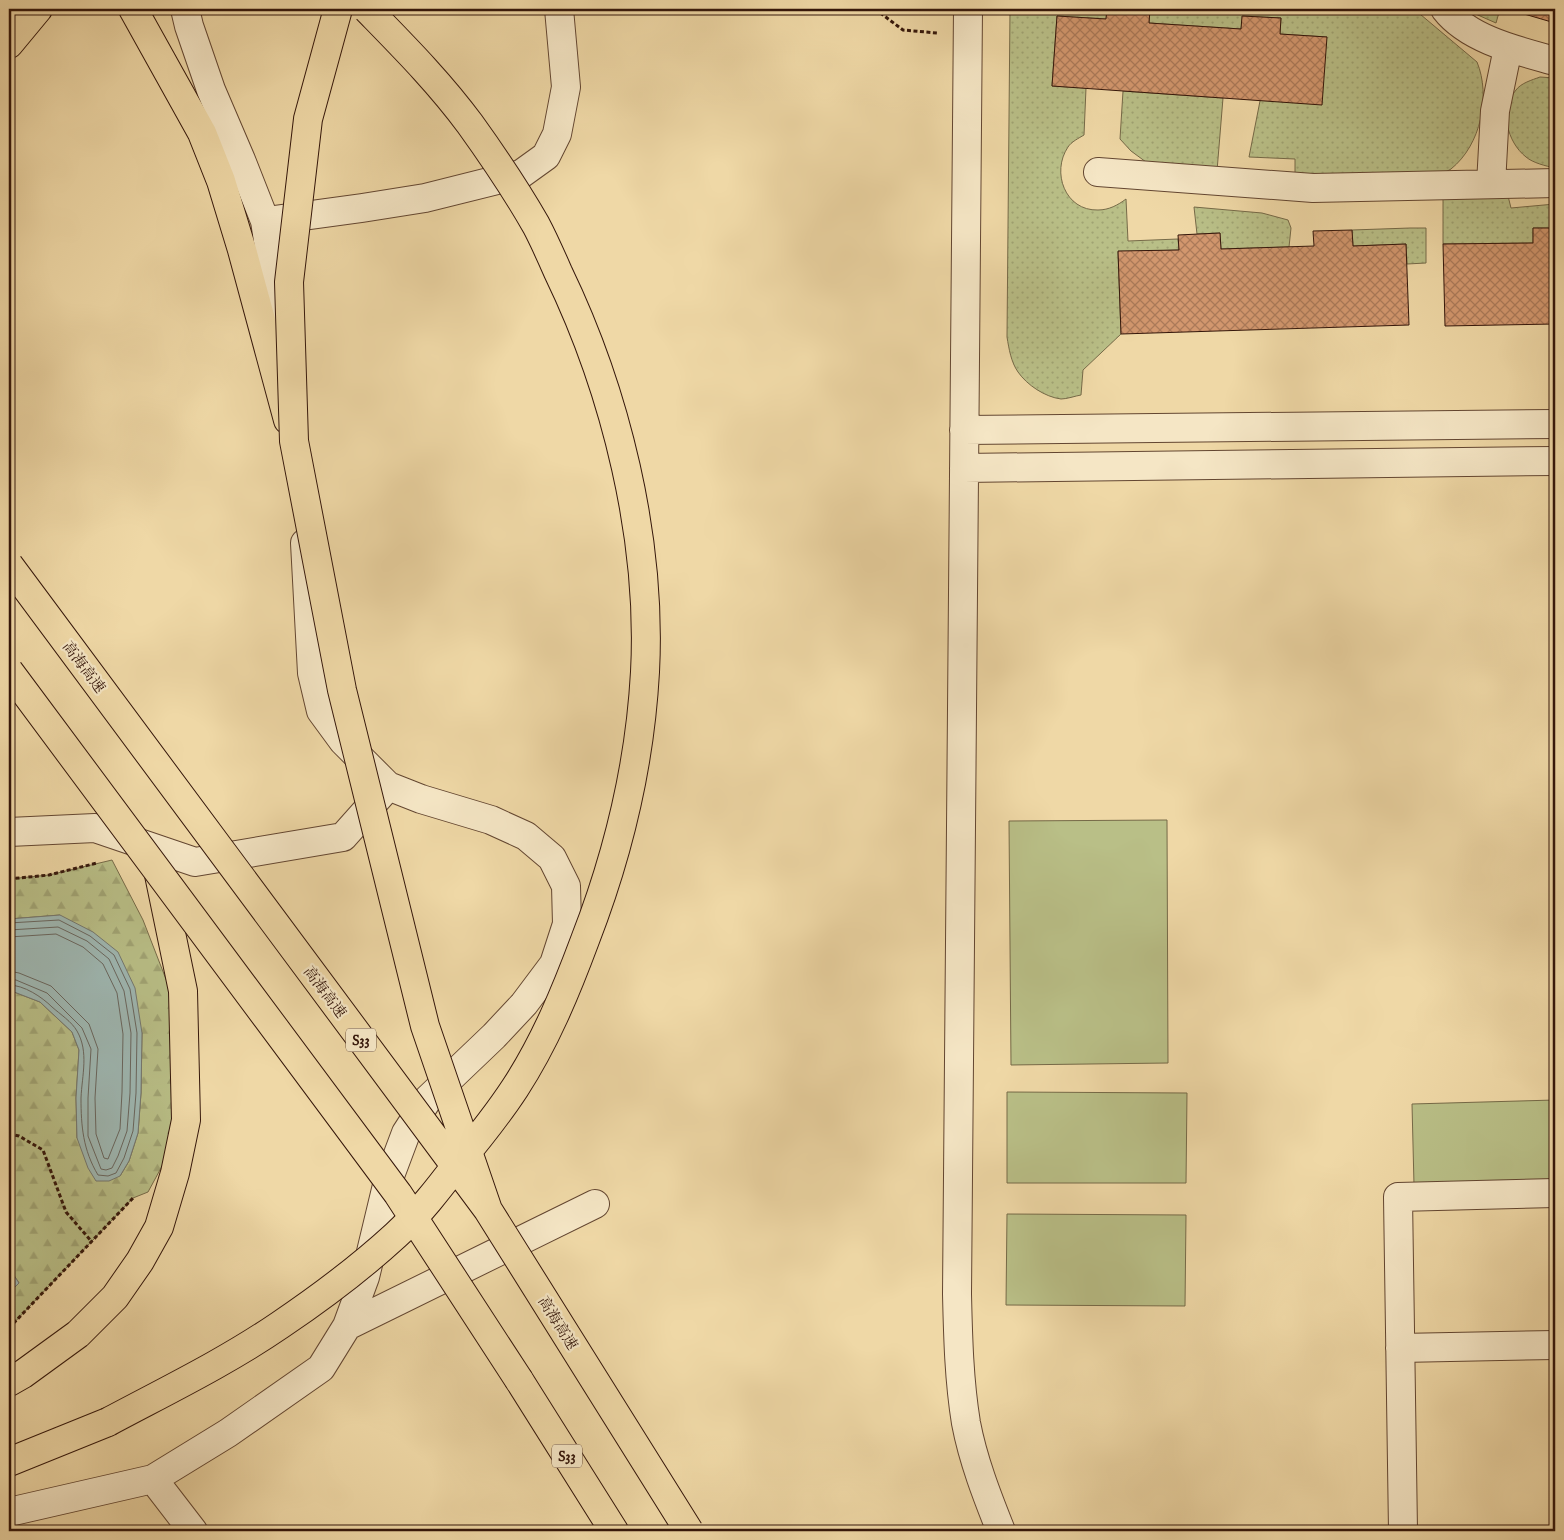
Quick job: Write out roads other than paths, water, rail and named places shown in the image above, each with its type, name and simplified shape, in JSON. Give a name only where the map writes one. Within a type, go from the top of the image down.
[{"type":"highway","points":[[9,44],[38,9]]},
{"type":"highway","points":[[133,9],[202,132],[221,181],[242,250],[294,441],[342,690],[425,1026],[488,1210]]},
{"type":"highway","points":[[294,441],[289,282],[308,119],[338,9]]},
{"type":"highway","points":[[9,1462],[108,1422],[232,1355],[288,1320],[347,1276],[398,1233],[446,1178],[517,1086],[543,1040],[570,981],[614,857],[630,787],[639,730],[645,671],[645,624],[643,580],[636,520],[626,466],[609,405],[592,349],[568,292],[537,227],[468,122],[429,73],[367,9]]},
{"type":"highway","name":"高海高速","points":[[9,565],[488,1210],[689,1531]]},
{"type":"highway","name":"S33","points":[[9,671],[398,1194],[520,1380],[614,1531]]},
{"type":"highway","points":[[9,1382],[78,1334],[115,1297],[140,1261],[158,1227],[175,1173],[186,1120],[183,991],[158,870]]},
{"type":"street","points":[[9,1512],[153,1479],[228,1433],[321,1368],[347,1326],[365,1277],[388,1181],[406,1133],[428,1099],[494,1036],[524,1004],[554,964],[567,924],[566,886],[552,858],[526,836],[491,820],[421,799],[388,786],[343,742],[320,711],[312,673],[298,435],[264,221],[212,90],[189,26],[185,9]]},
{"type":"street","points":[[264,221],[426,198],[521,174],[546,156],[557,134],[566,87],[559,9]]},
{"type":"street","points":[[1445,9],[1474,33],[1508,48],[1555,61]]},
{"type":"street","points":[[968,21],[957,1303],[959,1358],[966,1424],[982,1483],[1001,1531]]},
{"type":"street","points":[[1491,184],[1495,111],[1508,48]]},
{"type":"street","points":[[1098,172],[1313,188],[1555,183]]},
{"type":"street","points":[[964,430],[1555,424]]},
{"type":"street","points":[[964,468],[1555,461]]},
{"type":"street","points":[[9,832],[95,828],[195,862],[343,837],[388,786]]},
{"type":"street","points":[[1402,1531],[1398,1197],[1555,1193]]},
{"type":"street","points":[[347,1326],[595,1204]]},
{"type":"street","points":[[1400,1348],[1555,1345]]},
{"type":"street","points":[[153,1479],[193,1531]]},
{"type":"water","points":[[60,915],[93,932],[118,952],[135,988],[142,1033],[138,1133],[129,1161],[120,1176],[109,1181],[96,1181],[88,1168],[77,1138],[76,1098],[79,1050],[72,1032],[40,1002],[9,990],[9,919]]},
{"type":"water","points":[[9,1268],[19,1283],[9,1293]]}]
